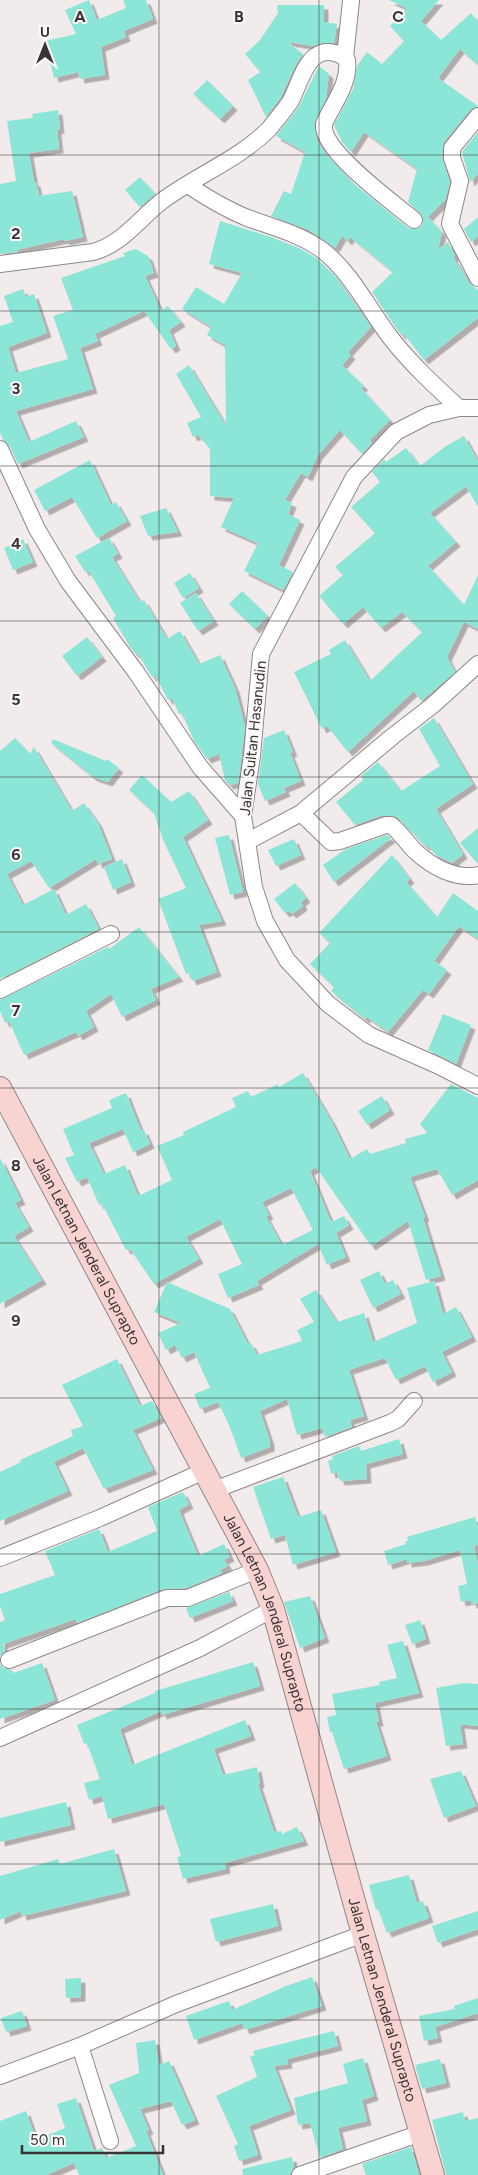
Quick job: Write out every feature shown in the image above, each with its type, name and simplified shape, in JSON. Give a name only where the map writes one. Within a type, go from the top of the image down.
[{"type":"main road","name":"Jalan Letnan Jenderal Suprapto","points":[[2,1098],[257,1570],[273,1609],[363,1934],[433,2175]]},
{"type":"street","points":[[351,1],[345,57],[348,61],[347,78],[324,122],[325,134],[333,149],[347,163],[414,220]]},
{"type":"street","points":[[0,264],[106,249],[163,201],[245,150],[268,129],[291,101],[308,65],[315,56],[329,52],[345,57]]},
{"type":"street","points":[[478,116],[452,148],[452,158],[460,181],[450,224],[478,278]]},
{"type":"street","points":[[188,185],[218,205],[291,233],[323,251],[342,268],[391,338],[426,378],[459,408]]},
{"type":"street","name":"Jalan Sultan Hasanudin","points":[[478,408],[459,408],[429,415],[396,432],[354,477],[261,654],[258,666],[252,756],[243,816],[254,887],[264,921],[287,960],[328,1004],[369,1035],[439,1066],[478,1086]]},
{"type":"street","points":[[0,449],[37,529],[68,581],[136,672],[200,767],[243,816]]},
{"type":"street","points":[[248,841],[301,813],[433,705],[478,664]]},
{"type":"street","points":[[301,813],[331,842],[340,841],[386,825],[392,825],[414,850],[436,867],[459,876],[470,877],[478,875]]},
{"type":"street","points":[[0,990],[111,934]]},
{"type":"street","points":[[0,1558],[100,1518],[390,1423],[398,1419],[414,1401]]},
{"type":"street","points":[[9,1660],[167,1598],[188,1598],[257,1570]]},
{"type":"street","points":[[0,1738],[200,1648],[273,1609]]},
{"type":"street","points":[[0,2076],[80,2046],[176,2004],[363,1934]]},
{"type":"street","points":[[80,2046],[110,2141]]},
{"type":"street","points":[[300,2175],[421,2132]]},
{"type":"building","points":[[89,0],[97,20],[126,8],[123,0],[146,0],[153,19],[124,31],[126,37],[101,47],[105,75],[80,79],[78,72],[54,78],[45,41],[76,34],[65,10]]},
{"type":"building","points":[[389,0],[439,0],[421,21],[441,40],[471,13],[478,22],[478,65],[460,49],[438,78],[478,106],[470,110],[444,142],[442,158],[450,182],[445,200],[428,217],[442,232],[438,250],[448,242],[455,256],[453,257],[469,283],[478,290],[478,318],[424,360],[403,333],[401,335],[372,292],[393,272],[350,237],[348,241],[342,236],[335,248],[309,230],[271,216],[284,191],[291,194],[305,152],[276,136],[298,108],[319,66],[329,74],[326,98],[314,125],[317,140],[325,153],[353,183],[408,228],[417,229],[422,226],[423,216],[408,202],[417,169],[364,132],[351,152],[342,142],[334,125],[353,89],[357,66],[367,52],[382,64],[404,41],[390,26],[407,8]]},
{"type":"building","points":[[277,5],[324,5],[324,22],[337,24],[334,43],[322,43],[313,46],[288,42],[303,54],[295,66],[281,97],[266,117],[248,80],[260,72],[245,54],[260,40],[278,13]]},
{"type":"building","points":[[207,80],[233,106],[220,119],[193,94]]},
{"type":"building","points":[[58,110],[60,129],[57,130],[59,149],[29,153],[34,182],[36,182],[39,196],[72,191],[83,237],[65,241],[64,239],[17,250],[18,252],[0,254],[0,184],[16,181],[7,121],[33,118],[32,114]]},
{"type":"building","points":[[478,132],[478,174],[470,182],[462,152]]},
{"type":"building","points":[[140,177],[155,194],[140,207],[125,190]]},
{"type":"building","points":[[478,217],[478,236],[471,242],[464,229]]},
{"type":"building","points":[[220,221],[299,248],[316,258],[334,275],[371,327],[348,352],[351,355],[342,365],[364,386],[361,388],[390,420],[370,440],[372,443],[362,454],[340,430],[318,455],[308,477],[301,473],[285,500],[292,503],[288,514],[300,520],[279,565],[293,572],[283,590],[244,571],[258,543],[221,527],[234,498],[210,496],[210,449],[198,435],[193,437],[187,423],[201,417],[176,374],[189,365],[226,426],[225,345],[207,335],[211,327],[182,309],[196,287],[224,304],[242,273],[209,264]]},
{"type":"building","points":[[136,249],[148,256],[154,273],[145,276],[161,311],[168,306],[181,322],[169,330],[176,346],[171,349],[144,311],[95,334],[98,341],[80,348],[93,389],[16,411],[29,442],[76,421],[84,437],[18,464],[0,432],[0,326],[13,322],[4,296],[23,289],[26,297],[34,294],[47,333],[8,347],[16,373],[68,359],[53,316],[73,310],[61,278],[125,256],[123,253]]},
{"type":"building","points":[[464,436],[478,461],[478,507],[466,486],[430,513],[456,542],[428,566],[464,605],[478,575],[478,629],[464,622],[447,657],[455,672],[421,701],[414,691],[348,752],[327,726],[322,729],[294,672],[331,654],[329,650],[345,640],[370,681],[422,632],[402,612],[381,628],[363,607],[343,624],[319,596],[343,575],[335,567],[375,533],[351,507],[380,482],[372,472],[384,459],[386,462],[406,448],[420,466],[446,446]]},
{"type":"building","points":[[90,460],[111,505],[116,502],[127,521],[97,538],[72,497],[45,511],[34,490]]},
{"type":"building","points":[[166,508],[178,532],[148,536],[140,516]]},
{"type":"building","points":[[109,538],[118,554],[112,557],[140,602],[144,600],[167,639],[180,631],[199,664],[220,655],[235,688],[245,727],[238,783],[229,785],[225,780],[219,754],[207,759],[194,741],[182,713],[179,714],[172,698],[168,700],[155,675],[152,677],[137,652],[135,654],[130,647],[113,618],[116,616],[88,570],[85,572],[75,556]]},
{"type":"building","points":[[23,539],[33,562],[13,570],[4,548]]},
{"type":"building","points":[[190,573],[199,588],[183,598],[174,583]]},
{"type":"building","points":[[242,591],[268,616],[255,629],[229,604]]},
{"type":"building","points":[[196,593],[214,621],[198,631],[180,603]]},
{"type":"building","points":[[87,637],[102,657],[77,676],[62,656]]},
{"type":"building","points":[[434,718],[473,784],[436,809],[463,854],[452,863],[436,855],[427,845],[425,846],[397,817],[383,815],[355,825],[336,802],[363,780],[361,776],[378,762],[401,791],[440,766],[419,729]]},
{"type":"building","points":[[284,730],[293,752],[290,753],[301,781],[284,788],[286,792],[265,801],[258,784],[264,738]]},
{"type":"building","points":[[15,738],[30,754],[34,747],[72,811],[84,803],[98,823],[112,859],[98,864],[96,859],[49,888],[31,861],[7,874],[23,905],[54,889],[66,915],[86,904],[99,929],[0,979],[0,751]]},
{"type":"building","points":[[53,739],[106,761],[107,759],[119,768],[108,782],[93,777],[51,743]]},
{"type":"building","points":[[142,775],[171,802],[189,791],[208,820],[183,837],[222,921],[199,925],[217,972],[192,981],[189,973],[186,974],[158,899],[186,888],[163,840],[154,813],[129,790]]},
{"type":"building","points":[[478,828],[478,864],[460,843]]},
{"type":"building","points":[[229,835],[243,892],[230,895],[215,838]]},
{"type":"building","points":[[387,835],[391,838],[334,882],[323,865],[346,849]]},
{"type":"building","points":[[294,839],[301,855],[276,866],[268,850]]},
{"type":"building","points":[[392,855],[410,879],[406,882],[437,917],[453,893],[478,911],[478,939],[459,926],[434,961],[447,970],[429,994],[423,990],[388,1032],[367,1017],[365,1019],[331,991],[334,987],[310,964],[330,943],[319,933]]},
{"type":"building","points":[[122,859],[131,882],[113,890],[104,867]]},
{"type":"building","points":[[295,883],[306,898],[301,902],[303,906],[292,914],[289,911],[285,913],[274,899]]},
{"type":"building","points":[[139,927],[179,977],[151,989],[156,1000],[122,1017],[111,994],[86,1011],[94,1027],[78,1036],[76,1032],[24,1055],[9,1021],[5,1023],[0,1011],[0,1000],[108,947],[109,949]]},
{"type":"building","points":[[443,1014],[471,1025],[456,1064],[428,1050]]},
{"type":"building","points":[[303,1073],[332,1122],[350,1159],[367,1149],[370,1154],[406,1143],[405,1139],[427,1133],[420,1124],[451,1084],[478,1098],[478,1180],[452,1195],[437,1169],[410,1177],[425,1217],[423,1218],[441,1276],[426,1280],[408,1221],[371,1246],[316,1167],[310,1171],[331,1222],[344,1216],[349,1225],[336,1233],[346,1257],[327,1265],[318,1244],[257,1281],[259,1285],[228,1298],[218,1274],[242,1264],[220,1219],[186,1237],[199,1259],[154,1284],[130,1249],[126,1250],[102,1204],[99,1205],[87,1177],[77,1182],[65,1158],[74,1155],[63,1129],[112,1108],[109,1100],[126,1093],[141,1131],[144,1130],[150,1144],[133,1152],[123,1129],[89,1143],[104,1174],[125,1165],[138,1196],[172,1180],[157,1146],[184,1135],[183,1132],[236,1107],[232,1098],[248,1091],[251,1097],[278,1084],[279,1087]],"holes":[[[291,1188],[313,1230],[284,1244],[280,1242],[266,1216],[269,1215],[262,1202]]]},
{"type":"building","points":[[382,1096],[390,1110],[367,1125],[358,1111]]},
{"type":"building","points":[[0,1158],[21,1200],[15,1203],[29,1227],[14,1236],[42,1280],[0,1304]]},
{"type":"building","points":[[379,1271],[385,1284],[393,1280],[401,1294],[373,1308],[360,1280]]},
{"type":"building","points":[[434,1281],[443,1314],[456,1307],[472,1337],[442,1352],[452,1372],[433,1382],[425,1366],[396,1380],[385,1358],[349,1370],[364,1416],[350,1420],[352,1427],[325,1437],[322,1428],[297,1435],[287,1399],[260,1411],[270,1441],[270,1447],[241,1458],[218,1402],[200,1409],[194,1394],[210,1388],[194,1352],[182,1358],[175,1345],[166,1350],[158,1333],[181,1323],[154,1312],[167,1282],[230,1309],[248,1344],[251,1343],[257,1355],[302,1341],[297,1330],[314,1322],[300,1299],[316,1290],[337,1322],[364,1313],[373,1342],[417,1323],[407,1288]]},
{"type":"building","points":[[117,1359],[140,1406],[152,1401],[161,1418],[133,1430],[153,1470],[104,1489],[83,1448],[54,1462],[68,1491],[0,1521],[0,1472],[21,1462],[20,1460],[73,1436],[71,1430],[83,1426],[62,1385]]},
{"type":"building","points":[[399,1439],[403,1454],[366,1464],[367,1479],[340,1481],[337,1472],[331,1474],[328,1461],[333,1459],[332,1456],[359,1446],[361,1451]]},
{"type":"building","points":[[283,1477],[298,1517],[321,1510],[336,1552],[293,1565],[285,1535],[271,1539],[253,1487]]},
{"type":"building","points":[[183,1492],[189,1504],[179,1510],[198,1556],[224,1544],[230,1557],[224,1560],[228,1566],[220,1570],[222,1573],[186,1588],[163,1589],[77,1623],[76,1619],[3,1644],[5,1651],[0,1656],[0,1622],[5,1620],[0,1606],[0,1594],[55,1575],[45,1551],[99,1529],[108,1552],[157,1531],[148,1507]]},
{"type":"building","points":[[475,1517],[478,1527],[478,1545],[474,1546],[478,1565],[478,1603],[472,1604],[471,1600],[461,1602],[458,1586],[467,1584],[460,1550],[424,1561],[407,1563],[407,1559],[388,1565],[384,1551],[406,1544],[405,1542],[408,1541],[407,1537]]},
{"type":"building","points":[[229,1592],[233,1601],[190,1618],[186,1608]]},
{"type":"building","points":[[310,1596],[325,1638],[300,1648],[284,1602]]},
{"type":"building","points":[[420,1620],[426,1639],[412,1644],[405,1625]]},
{"type":"building","points":[[403,1641],[419,1693],[375,1703],[379,1722],[376,1722],[387,1756],[344,1769],[332,1732],[330,1732],[327,1717],[336,1715],[332,1694],[380,1685],[379,1682],[397,1678],[387,1645]]},
{"type":"building","points":[[253,1662],[260,1686],[162,1715],[161,1711],[120,1729],[132,1765],[245,1720],[251,1736],[214,1749],[223,1775],[257,1767],[260,1783],[258,1784],[274,1832],[281,1831],[282,1834],[297,1827],[304,1841],[225,1863],[226,1869],[183,1879],[177,1857],[181,1856],[164,1804],[108,1819],[102,1796],[89,1800],[84,1783],[100,1779],[87,1743],[84,1744],[77,1725],[155,1693],[155,1691]]},
{"type":"building","points":[[42,1663],[55,1700],[0,1719],[0,1664],[3,1668],[12,1670],[13,1673]]},
{"type":"building","points":[[464,1683],[478,1684],[478,1726],[460,1724],[463,1744],[446,1746],[436,1688]]},
{"type":"building","points":[[461,1771],[476,1806],[444,1818],[430,1779]]},
{"type":"building","points":[[66,1802],[71,1825],[0,1842],[0,1818]]},
{"type":"building","points":[[114,1849],[126,1891],[22,1916],[21,1911],[0,1920],[0,1876],[58,1859],[60,1864]]},
{"type":"building","points":[[409,1875],[417,1903],[423,1901],[429,1918],[387,1933],[378,1909],[376,1910],[369,1885]]},
{"type":"building","points":[[273,1904],[278,1926],[216,1942],[210,1919]]},
{"type":"building","points":[[478,1911],[478,1929],[438,1943],[432,1926]]},
{"type":"building","points":[[312,1977],[322,2006],[245,2030],[242,2023],[194,2040],[186,2016],[229,2001],[232,2010],[286,1986]]},
{"type":"building","points":[[81,1978],[81,1997],[66,1998],[65,1979]]},
{"type":"building","points":[[478,1998],[478,2013],[435,2027],[438,2038],[424,2041],[419,2016],[455,2009],[454,2006]]},
{"type":"building","points":[[22,2011],[27,2026],[6,2032],[1,2018]]},
{"type":"building","points":[[334,2031],[338,2046],[287,2059],[288,2064],[274,2066],[291,2110],[249,2126],[258,2155],[239,2161],[234,2146],[238,2144],[216,2096],[257,2077],[250,2057],[255,2055],[253,2051]]},
{"type":"building","points":[[155,2040],[159,2065],[169,2061],[195,2120],[182,2125],[171,2101],[140,2109],[149,2130],[146,2131],[163,2175],[79,2175],[74,2163],[46,2175],[0,2175],[0,2121],[26,2111],[36,2140],[65,2128],[57,2104],[76,2098],[94,2151],[102,2148],[106,2158],[136,2146],[109,2085],[139,2073],[136,2043]]},
{"type":"building","points":[[363,2058],[374,2096],[362,2100],[367,2121],[338,2128],[343,2149],[320,2158],[310,2123],[298,2125],[294,2098],[348,2083],[343,2064]]},
{"type":"building","points":[[440,2059],[446,2083],[422,2089],[415,2065]]},
{"type":"building","points":[[463,2112],[465,2121],[478,2118],[478,2175],[446,2175],[432,2120]]},
{"type":"building","points":[[411,2147],[419,2175],[366,2175],[362,2164]]},
{"type":"building","points":[[292,2157],[294,2167],[290,2175],[243,2175],[242,2169]]}]
